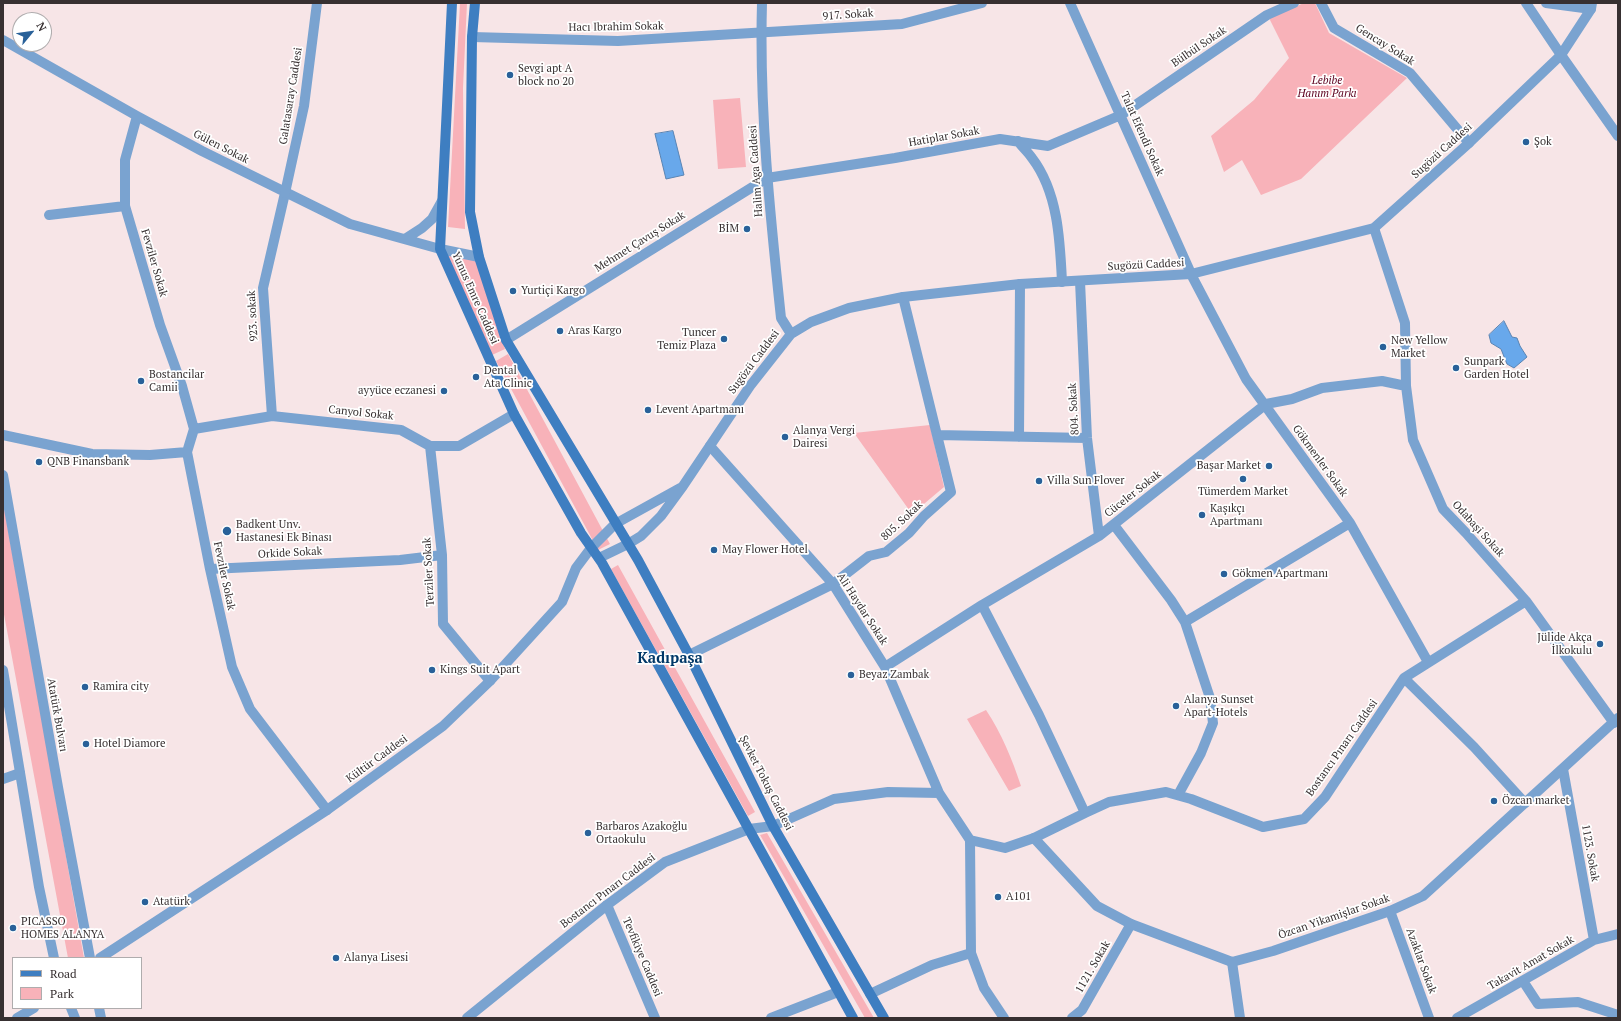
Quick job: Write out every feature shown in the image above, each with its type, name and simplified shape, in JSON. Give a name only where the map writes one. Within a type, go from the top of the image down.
[{"type":"main road","name":"Yunus Emre Caddesi","points":[[452,3],[440,249],[514,414],[591,548],[607,572],[750,829]]},
{"type":"main road","name":"Yunus Emre Caddesi","points":[[475,3],[472,37],[470,212],[479,257],[506,340],[634,555]]},
{"type":"main road","name":"Şevket Tokuş Caddesi","points":[[634,555],[689,655],[773,826],[884,1018]]},
{"type":"main road","points":[[750,829],[853,1018]]},
{"type":"street","name":"Galatasaray Caddesi","points":[[285,193],[304,106],[317,3]]},
{"type":"street","name":"Halim Aga Caddesi","points":[[762,3],[761,33],[767,178],[780,318],[791,334]]},
{"type":"street","name":"917. Sokak","points":[[761,33],[902,24],[982,3]]},
{"type":"street","name":"Talat Efendi Sokak","points":[[1070,3],[1191,274]]},
{"type":"street","name":"Bülbül Sokak","points":[[1121,116],[1267,15],[1294,3]]},
{"type":"street","name":"Gencay Sokak","points":[[1321,3],[1334,28],[1410,74],[1469,143]]},
{"type":"street","points":[[1526,3],[1618,136]]},
{"type":"street","points":[[1546,3],[1591,6]]},
{"type":"street","name":"Sugözü Caddesi","points":[[599,558],[641,536],[661,516],[683,486],[750,386],[791,334],[811,322],[849,308],[903,298],[1020,284],[1191,274],[1374,228],[1469,143],[1561,55],[1591,6]]},
{"type":"street","name":"Hacı Ibrahim Sokak","points":[[472,37],[618,41],[761,33]]},
{"type":"street","name":"Gülen Sokak","points":[[3,40],[137,116],[285,193],[350,224],[440,249],[479,257]]},
{"type":"street","name":"Fevziler Sokak","points":[[137,116],[125,160],[125,206],[160,325],[182,386],[194,429],[187,452],[210,569],[232,667],[250,709],[327,810]]},
{"type":"street","name":"Hatiplar Sokak","points":[[767,178],[895,158],[1000,139],[1048,146],[1121,116]]},
{"type":"street","points":[[1018,141],[1032,158],[1045,182],[1057,222],[1062,282]]},
{"type":"street","name":"Mehmet Çavuş Sokak","points":[[506,340],[767,178]]},
{"type":"street","name":"923. sokak","points":[[272,416],[262,288],[285,193]]},
{"type":"street","points":[[405,239],[422,228],[432,219],[442,201]]},
{"type":"street","points":[[49,215],[125,206]]},
{"type":"street","name":"Odabaşi Sokak","points":[[1374,228],[1405,323],[1406,386],[1412,440],[1443,509],[1526,601],[1616,721]]},
{"type":"street","name":"Gökmenler Sokak","points":[[1191,274],[1246,379],[1266,404],[1280,426],[1350,523],[1428,662]]},
{"type":"street","name":"804. Sokak","points":[[1080,281],[1087,438],[1099,536]]},
{"type":"street","points":[[1018,437],[1020,284]]},
{"type":"street","name":"805. Sokak","points":[[689,655],[833,584],[869,556],[886,552],[909,533],[924,516],[951,492],[903,298]]},
{"type":"street","name":"Cüceler Sokak","points":[[886,667],[982,605],[1099,536],[1266,404],[1292,399],[1322,388],[1382,381],[1406,386]]},
{"type":"street","name":"Canyol Sokak","points":[[194,429],[272,416],[401,430],[430,446],[459,446],[514,414]]},
{"type":"street","points":[[3,435],[92,454],[150,456],[187,452]]},
{"type":"street","points":[[937,435],[1087,438]]},
{"type":"street","name":"Terziler Sokak","points":[[430,446],[442,555],[443,624],[490,681]]},
{"type":"street","name":"Ali Haydar Sokak","points":[[710,446],[833,584],[886,667],[939,793]]},
{"type":"street","name":"Atatürk Bulvarı","points":[[3,475],[90,957]]},
{"type":"street","name":"Kültür Caddesi","points":[[102,957],[327,810],[443,726],[490,681],[562,602],[576,568],[591,548],[615,524],[683,486]]},
{"type":"street","points":[[1185,622],[1350,523]]},
{"type":"street","points":[[1114,525],[1171,600],[1185,622],[1210,698],[1213,723],[1201,752],[1178,795]]},
{"type":"street","name":"Orkide Sokak","points":[[210,569],[400,560],[442,555]]},
{"type":"street","name":"Bostancı Pınarı Caddesi","points":[[970,840],[1005,848],[1034,838],[1109,802],[1166,792],[1191,799],[1263,827],[1304,819],[1325,796],[1404,678],[1526,601]]},
{"type":"street","points":[[982,605],[1039,715],[1085,813]]},
{"type":"street","points":[[3,670],[39,887],[54,957]]},
{"type":"street","points":[[1404,678],[1474,747],[1525,804]]},
{"type":"street","name":"Özcan Yikamişlar Sokak","points":[[1232,962],[1273,951],[1390,912],[1422,896],[1616,721]]},
{"type":"street","name":"1123. Sokak","points":[[1563,769],[1594,940]]},
{"type":"street","points":[[3,779],[20,773]]},
{"type":"street","name":"Bostancı Pınarı Caddesi","points":[[467,1018],[607,905],[665,862],[750,829],[773,826],[834,800],[888,792],[939,793]]},
{"type":"street","points":[[939,793],[970,840],[971,953],[984,988],[1004,1018]]},
{"type":"street","points":[[1034,838],[1097,906],[1131,924],[1232,962],[1240,1018]]},
{"type":"street","name":"Tevfikiye Caddesi","points":[[607,905],[655,1018]]},
{"type":"street","name":"Azaklar Sokak","points":[[1390,912],[1429,1018]]},
{"type":"street","name":"1121. Sokak","points":[[1072,1018],[1082,1010],[1131,924]]},
{"type":"street","name":"Takavit Amat Sokak","points":[[1457,1018],[1594,940],[1618,934]]},
{"type":"street","points":[[870,994],[932,965],[971,953]]},
{"type":"street","points":[[1523,981],[1538,1004],[1578,1002],[1618,1015]]},
{"type":"street","points":[[771,1018],[838,992]]},
{"type":"street","points":[[17,1018],[32,1009]]},
{"type":"street","points":[[70,1009],[75,1018]]},
{"type":"green space","points":[[460,3],[467,3],[463,88],[465,229],[448,227]]},
{"type":"green space","name":"Lebibe Hanım Parkı","points":[[1304,3],[1315,3],[1329,33],[1407,78],[1301,179],[1261,195],[1242,160],[1224,172],[1211,136],[1254,100],[1289,58],[1269,18]]},
{"type":"green space","points":[[740,98],[746,167],[718,169],[713,100]]},
{"type":"green space","points":[[447,255],[476,261],[505,349],[492,355]]},
{"type":"green space","points":[[508,354],[610,544],[598,550],[496,361]]},
{"type":"green space","points":[[930,425],[944,487],[912,514],[854,433]]},
{"type":"green space","points":[[3,501],[84,957],[68,957],[3,609]]},
{"type":"green space","points":[[618,565],[755,812],[748,816],[611,569]]},
{"type":"green space","points":[[986,710],[1006,747],[1021,786],[1009,791],[967,719]]},
{"type":"green space","points":[[767,833],[874,1018],[865,1018],[760,835]]},
{"type":"water","points":[[673,131],[684,175],[666,179],[655,134]]},
{"type":"water","points":[[1504,321],[1512,337],[1517,338],[1527,357],[1514,368],[1507,364],[1501,349],[1491,343],[1489,335]]},
{"type":"place","name":"Sevgi apt A block no 20","points":[[510,75]]},
{"type":"place","name":"Şok","points":[[1526,142]]},
{"type":"place","name":"BİM","points":[[747,229]]},
{"type":"place","name":"Yurtiçi Kargo","points":[[513,291]]},
{"type":"place","name":"Aras Kargo","points":[[560,331]]},
{"type":"place","name":"Tuncer Temiz Plaza","points":[[724,339]]},
{"type":"place","name":"New Yellow Market","points":[[1383,347]]},
{"type":"place","name":"Sunpark Garden Hotel","points":[[1456,368]]},
{"type":"place","name":"Dental Ata Clinic","points":[[476,377]]},
{"type":"place","name":"Bostancilar Camii","points":[[141,381]]},
{"type":"place","name":"ayyüce eczanesi","points":[[444,391]]},
{"type":"place","name":"Levent Apartmanı","points":[[648,410]]},
{"type":"place","name":"Alanya Vergi Dairesi","points":[[785,437]]},
{"type":"place","name":"QNB Finansbank","points":[[39,462]]},
{"type":"place","name":"Başar Market","points":[[1269,466]]},
{"type":"place","name":"Tümerdem Market","points":[[1243,479]]},
{"type":"place","name":"Villa Sun Flover","points":[[1039,481]]},
{"type":"place","name":"Kaşıkçı Apartmanı","points":[[1202,515]]},
{"type":"place","name":"Badkent Unv. Hastanesi Ek Binası","points":[[227,531]]},
{"type":"place","name":"May Flower Hotel","points":[[714,550]]},
{"type":"place","name":"Gökmen Apartmanı","points":[[1224,574]]},
{"type":"place","name":"Jülide Akça İlkokulu","points":[[1600,644]]},
{"type":"place","name":"Kings Suit Apart","points":[[432,670]]},
{"type":"place","name":"Beyaz Zambak","points":[[851,675]]},
{"type":"place","name":"Ramira city","points":[[85,687]]},
{"type":"place","name":"Alanya Sunset Apart-Hotels","points":[[1176,706]]},
{"type":"place","name":"Hotel Diamore","points":[[86,744]]},
{"type":"place","name":"Özcan market","points":[[1494,801]]},
{"type":"place","name":"Barbaros Azakoğlu Ortaokulu","points":[[588,833]]},
{"type":"place","name":"A101","points":[[998,897]]},
{"type":"place","name":"Atatürk","points":[[145,902]]},
{"type":"place","name":"PICASSO HOMES ALANYA","points":[[13,928]]},
{"type":"place","name":"Alanya Lisesi","points":[[336,958]]},
{"type":"district","name":"Kadıpaşa","points":[[670,659]]}]
